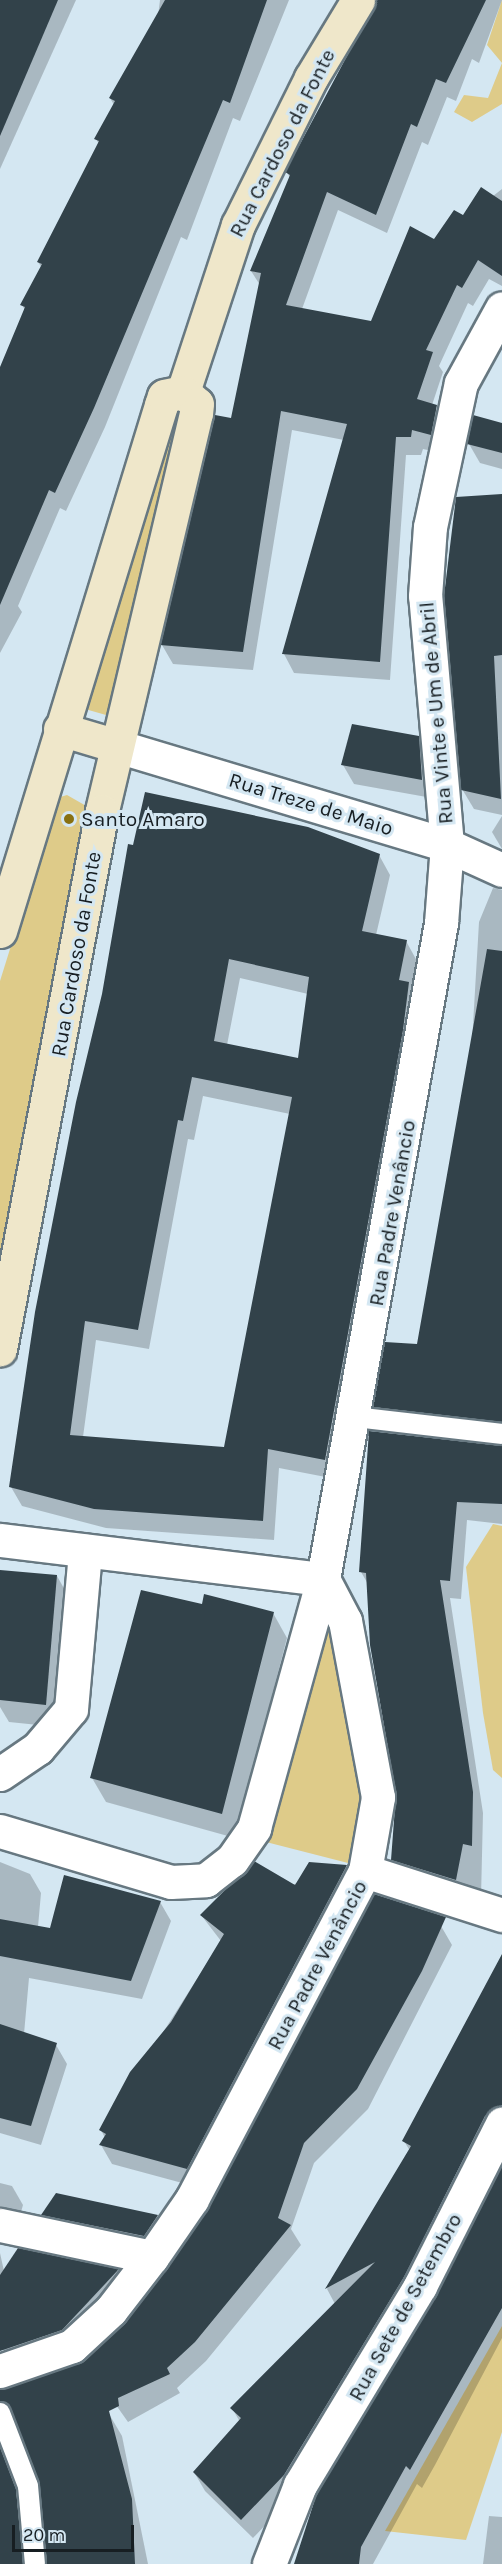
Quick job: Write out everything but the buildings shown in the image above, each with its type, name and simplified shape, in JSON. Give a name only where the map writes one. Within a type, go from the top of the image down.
[{"type":"main road","name":"Rua Cardoso da Fonte","points":[[0,1349],[117,746],[196,413],[197,404],[183,392],[238,225],[311,78],[357,0]]},
{"type":"main road","points":[[0,931],[8,892],[164,396],[183,392]]},
{"type":"main road","points":[[60,729],[117,746]]},
{"type":"street","name":"Rua Vinte e Um de Abril","points":[[447,845],[425,596],[430,526],[461,383],[502,308]]},
{"type":"street","name":"Rua Treze de Maio","points":[[117,746],[447,845],[502,870]]},
{"type":"street","name":"Rua Padre Venâncio","points":[[0,1831],[171,1882],[206,1880],[232,1860],[254,1828],[323,1579],[355,1417],[439,934],[447,845]]},
{"type":"street","points":[[0,1540],[323,1579]]},
{"type":"street","points":[[0,1774],[38,1748],[71,1709],[85,1551]]},
{"type":"street","name":"Rua Padre Venâncio","points":[[0,2371],[72,2346],[111,2310],[152,2257],[192,2199],[366,1871],[375,1835],[376,1786],[345,1621],[323,1579]]},
{"type":"street","points":[[366,1871],[502,1915]]},
{"type":"street","name":"Rua Sete de Setembro","points":[[269,2564],[300,2485],[380,2357],[502,2124]]},
{"type":"street","points":[[0,2225],[152,2257]]},
{"type":"lane","points":[[355,1417],[502,1434]]},
{"type":"lane","points":[[0,2413],[28,2486],[35,2564]]},
{"type":"shaded area","points":[[502,0],[502,63],[487,45]]},
{"type":"shaded area","points":[[502,63],[502,104],[472,122],[454,112],[464,95],[488,98]]},
{"type":"shaded area","points":[[166,408],[183,408],[114,711],[106,715],[85,709]]},
{"type":"shaded area","points":[[67,795],[88,807],[0,1267],[0,981],[57,798]]},
{"type":"shaded area","points":[[493,1524],[502,1526],[502,1778],[493,1770],[483,1713],[466,1567]]},
{"type":"shaded area","points":[[324,1616],[331,1616],[362,1796],[348,1863],[266,1842]]},
{"type":"shaded area","points":[[502,2326],[502,2432],[466,2540],[385,2531]]},
{"type":"place","name":"Santo Amaro","points":[[69,819]]}]
